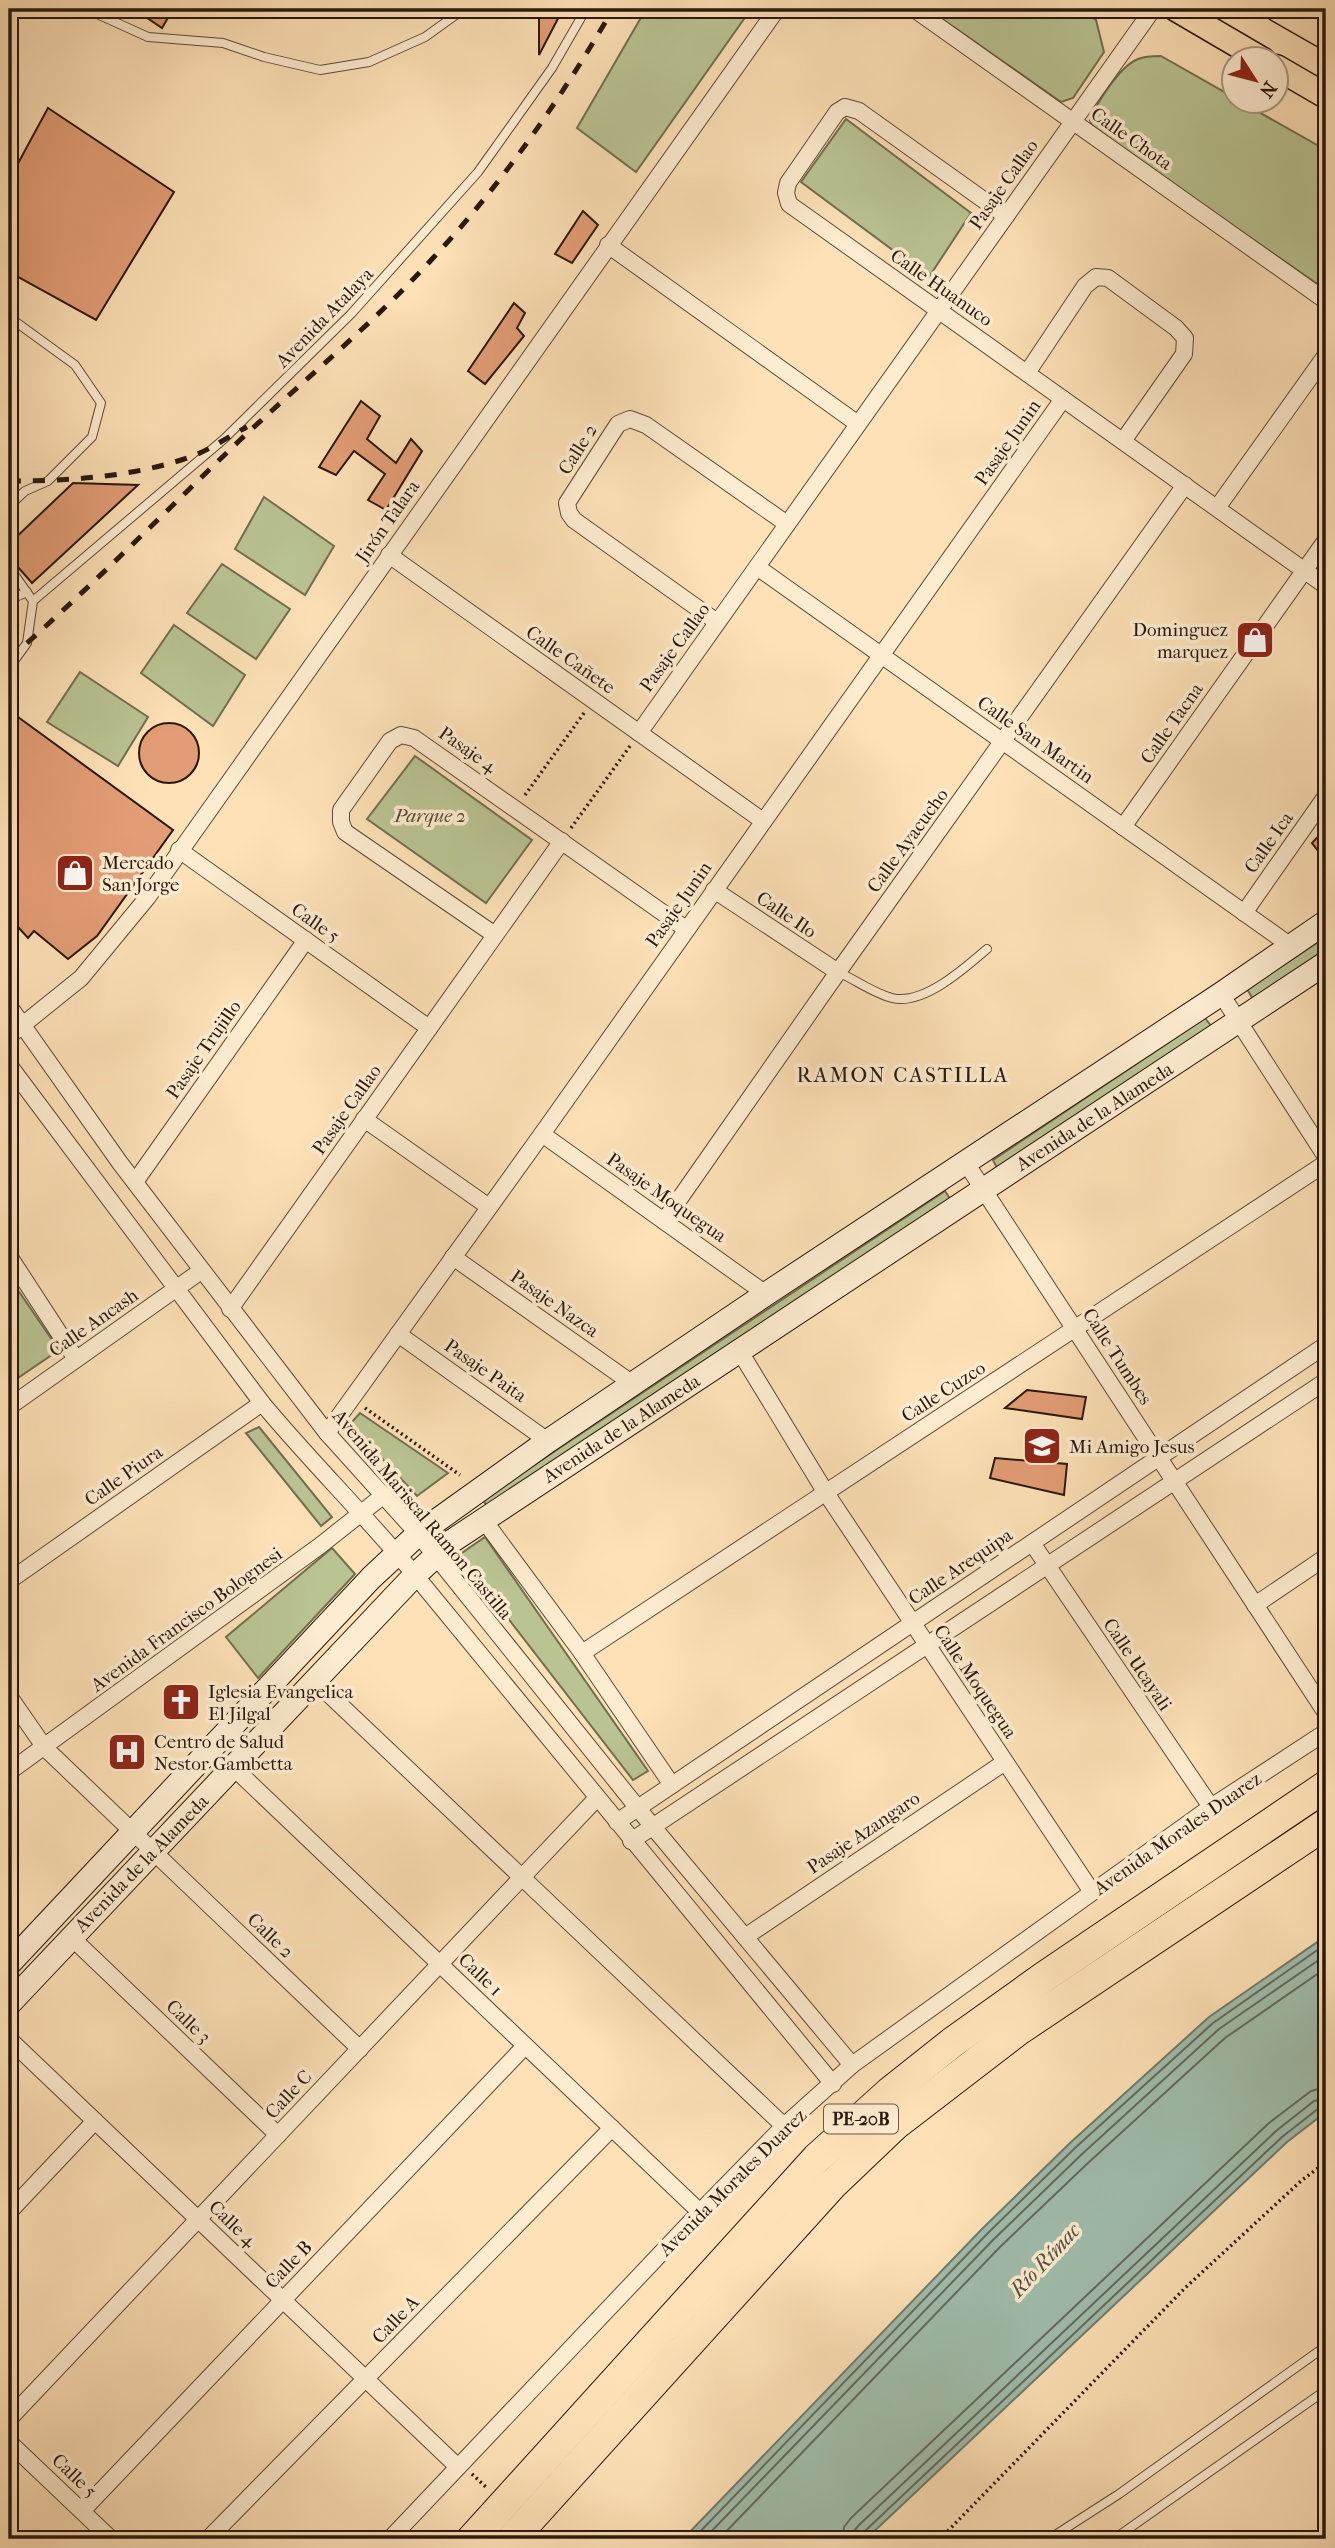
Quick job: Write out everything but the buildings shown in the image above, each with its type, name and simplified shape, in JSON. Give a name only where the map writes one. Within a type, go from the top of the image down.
[{"type":"highway","name":"PE-20B","points":[[472,2539],[817,2158],[890,2092],[953,2042],[1044,1977],[1326,1786]]},
{"type":"highway","name":"PE-20B","points":[[512,2539],[832,2185],[896,2124],[1017,2031],[1326,1824]]},
{"type":"main road","points":[[1176,9],[1239,46]]},
{"type":"main road","points":[[1277,9],[1326,37]]},
{"type":"main road","points":[[1290,74],[1326,96]]},
{"type":"street","name":"Jirón Talara","points":[[15,1031],[81,978],[147,898],[777,9]]},
{"type":"street","name":"Calle Chota","points":[[914,9],[1326,301]]},
{"type":"street","name":"Pasaje Callao","points":[[639,733],[1153,9]]},
{"type":"street","name":"Calle Huanuco","points":[[1006,216],[859,111],[845,107],[837,112],[788,183],[786,193],[789,204],[1326,586]]},
{"type":"street","points":[[608,246],[858,424]]},
{"type":"street","points":[[1027,373],[1085,286],[1096,277],[1108,278],[1176,328],[1185,338],[1184,354],[1123,441]]},
{"type":"street","points":[[1217,508],[1326,355]]},
{"type":"street","name":"Pasaje Junin","points":[[327,1433],[1063,399]]},
{"type":"street","name":"Calle 2","points":[[717,622],[574,520],[569,513],[568,503],[618,424],[629,419],[646,425],[787,524]]},
{"type":"street","name":"Calle Ayacucho","points":[[664,1221],[1185,485]]},
{"type":"street","name":"Calle Tacna","points":[[1123,827],[1326,540]]},
{"type":"street","name":"Calle Cañete","points":[[388,555],[763,821]]},
{"type":"street","name":"Calle San Martin","points":[[757,567],[1291,946]]},
{"type":"street","name":"Pasaje 4","points":[[495,935],[345,832],[341,822],[341,810],[390,741],[401,735],[414,738],[686,929]]},
{"type":"street","name":"Calle Ica","points":[[1244,913],[1326,796]]},
{"type":"street","name":"Pasaje Callao","points":[[230,1309],[562,841]]},
{"type":"street","name":"Calle 5","points":[[179,850],[429,1028]]},
{"type":"street","name":"Calle Ilo","points":[[714,890],[838,972]]},
{"type":"street","name":"Avenida de la Alameda","points":[[9,1964],[397,1552],[418,1534],[548,1441],[766,1294],[1326,922]]},
{"type":"street","name":"Pasaje Trujillo","points":[[135,1182],[306,940]]},
{"type":"street","name":"Avenida de la Alameda","points":[[9,2004],[435,1556],[483,1519],[1326,963]]},
{"type":"street","points":[[1221,994],[1326,1157]]},
{"type":"street","name":"Avenida Mariscal Ramon Castilla","points":[[9,1006],[15,1031],[135,1182],[327,1433],[418,1534],[638,1808],[852,2065]]},
{"type":"street","points":[[9,1065],[262,1404],[307,1457],[397,1552],[833,2084]]},
{"type":"street","points":[[364,1119],[489,1207]]},
{"type":"street","name":"Pasaje Moquegua","points":[[542,1134],[766,1294]]},
{"type":"street","name":"Calle Tumbes","points":[[966,1163],[1326,1713]]},
{"type":"street","name":"Calle Cuzco","points":[[582,1653],[1326,1163]]},
{"type":"street","points":[[9,1256],[76,1359]]},
{"type":"street","name":"Pasaje Nazca","points":[[453,1256],[633,1384]]},
{"type":"street","name":"Calle Ancash","points":[[9,1407],[201,1271]]},
{"type":"street","name":"Pasaje Paita","points":[[398,1334],[548,1441]]},
{"type":"street","name":"Calle Arequipa","points":[[617,1822],[1326,1345]]},
{"type":"street","name":"Calle Moquegua","points":[[739,1350],[826,1493],[1091,1892]]},
{"type":"street","points":[[632,1841],[1326,1381]]},
{"type":"street","name":"Calle Piura","points":[[9,1581],[262,1404]]},
{"type":"street","name":"Avenida Francisco Bolognesi","points":[[9,1772],[363,1514],[384,1495]]},
{"type":"street","points":[[483,1519],[582,1653],[672,1785]]},
{"type":"street","name":"Calle Ucayali","points":[[1032,1543],[1211,1807]]},
{"type":"street","points":[[1255,1605],[1326,1557]]},
{"type":"street","points":[[315,1681],[784,2126]]},
{"type":"street","name":"Calle 2","points":[[9,1696],[45,1748],[360,2049]]},
{"type":"street","name":"Avenida Morales Duarez","points":[[390,2539],[784,2126],[852,2065],[1211,1807],[1326,1732]]},
{"type":"street","name":"Pasaje Azangaro","points":[[745,1937],[1005,1762]]},
{"type":"street","name":"Calle 1","points":[[233,1767],[701,2212]]},
{"type":"street","name":"Calle C","points":[[9,2419],[597,1798]]},
{"type":"street","name":"Calle 3","points":[[71,1937],[278,2135]]},
{"type":"street","name":"Calle 4","points":[[9,2039],[365,2379],[460,2466]]},
{"type":"street","name":"Calle B","points":[[82,2511],[525,2046]]},
{"type":"street","points":[[9,2212],[95,2121]]},
{"type":"street","name":"Calle A","points":[[208,2539],[612,2128]]},
{"type":"street","name":"Calle 5","points":[[9,2442],[111,2539]]},
{"type":"lane","points":[[95,13],[148,37],[223,43],[264,57],[320,70],[369,62],[425,37],[464,9]]},
{"type":"lane","name":"Avenida Atalaya","points":[[33,601],[224,439],[351,314],[478,172],[552,68],[586,9]]},
{"type":"lane","points":[[9,317],[75,365],[101,403],[92,437],[48,481],[25,491],[9,506]]},
{"type":"lane","points":[[9,567],[33,601],[27,643],[9,668]]},
{"type":"lane","points":[[9,600],[27,592]]},
{"type":"lane","points":[[838,972],[894,999],[911,998],[950,980],[987,949]]},
{"type":"lane","points":[[1049,2539],[1119,2494],[1326,2346]]},
{"type":"lane","points":[[1114,2539],[1326,2390]]},
{"type":"path","points":[[516,808],[593,700]]},
{"type":"path","points":[[562,841],[639,733]]},
{"type":"path","points":[[352,1399],[460,1475]]},
{"type":"path","points":[[940,2539],[1185,2288],[1301,2181],[1326,2162]]},
{"type":"path","points":[[460,2466],[504,2504]]},
{"type":"green space","points":[[646,9],[751,9],[636,172],[577,128]]},
{"type":"green space","points":[[928,9],[1078,9],[1096,20],[1104,52],[1073,98],[1061,102]]},
{"type":"green space","points":[[1150,56],[1161,56],[1220,90],[1220,116],[1266,116],[1326,150],[1326,290],[1093,129],[1090,120],[1093,112],[1110,85],[1131,63]]},
{"type":"green space","points":[[846,119],[971,213],[929,277],[801,182]]},
{"type":"green space","points":[[264,497],[334,546],[305,595],[235,549]]},
{"type":"green space","points":[[222,564],[290,609],[256,659],[187,613]]},
{"type":"green space","points":[[174,625],[245,675],[213,726],[141,673]]},
{"type":"green space","points":[[80,672],[148,717],[118,766],[47,722]]},
{"type":"green space","name":"Parque 2","points":[[415,756],[532,840],[486,903],[367,819]]},
{"type":"green space","points":[[1326,937],[1326,958],[1257,1006],[1247,989]]},
{"type":"green space","points":[[1205,1018],[1215,1031],[1001,1176],[993,1160]]},
{"type":"green space","points":[[945,1191],[954,1205],[490,1513],[483,1499]]},
{"type":"green space","points":[[9,1277],[59,1350],[9,1384]]},
{"type":"green space","points":[[360,1413],[448,1473],[417,1496],[350,1424]]},
{"type":"green space","points":[[259,1427],[332,1517],[321,1526],[246,1433]]},
{"type":"green space","points":[[485,1537],[648,1771],[633,1780],[459,1555]]},
{"type":"green space","points":[[332,1548],[355,1574],[258,1678],[226,1637]]},
{"type":"water","name":"Río Rímac","points":[[1326,1936],[1326,2112],[1287,2142],[866,2539],[683,2539],[982,2229],[1070,2143],[1209,2017]]},
{"type":"railway","points":[[9,659],[240,440],[363,328],[433,258],[483,200],[530,138],[613,9]]},
{"type":"railway","points":[[9,481],[78,479],[146,469],[197,454],[247,427]]},
{"type":"place","name":"Dominguez marquez","points":[[1255,640]]},
{"type":"place","name":"Mercado San Jorge","points":[[75,873]]},
{"type":"place","name":"Mi Amigo Jesus","points":[[1042,1446]]},
{"type":"place","name":"Iglesia Evangelica El Jilgal","points":[[181,1702]]},
{"type":"place","name":"Centro de Salud Nestor Gambetta","points":[[127,1752]]},
{"type":"district","name":"RAMON CASTILLA","points":[[903,1075]]}]
